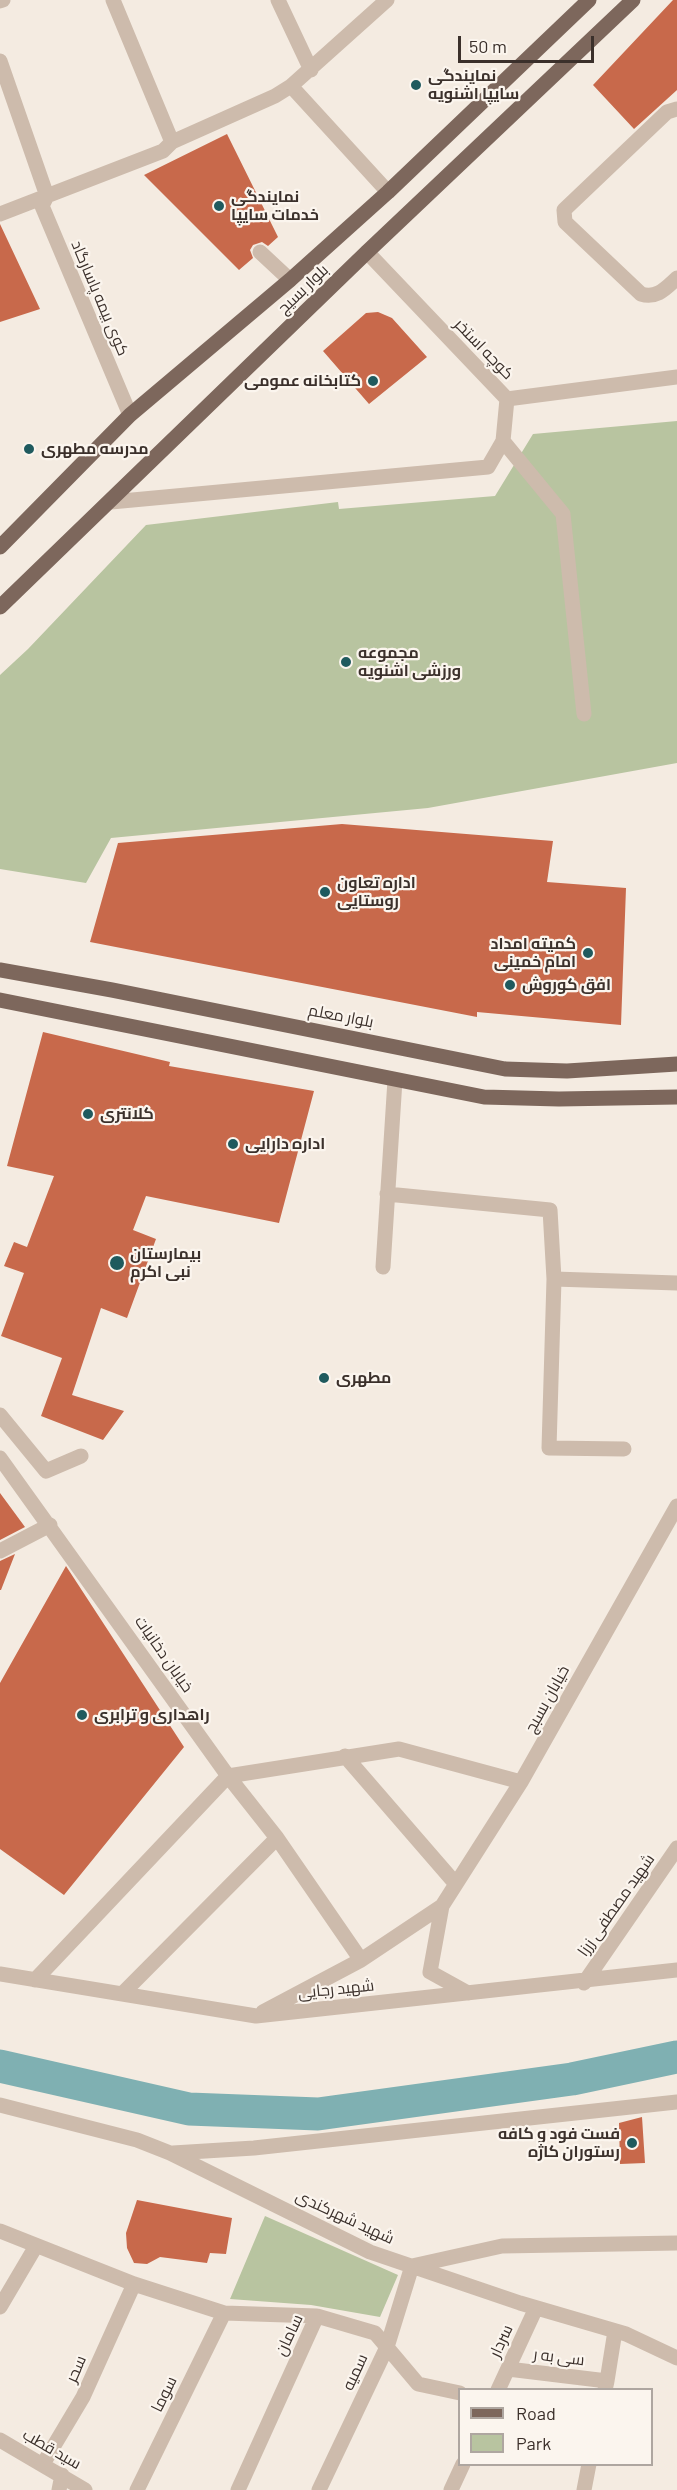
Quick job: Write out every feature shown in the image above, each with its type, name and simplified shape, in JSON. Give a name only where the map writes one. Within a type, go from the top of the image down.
[{"type":"main road","name":"بلوار بسیج","points":[[0,547],[130,415],[290,280],[388,192],[589,0]]},
{"type":"main road","name":"بلوار بسیج","points":[[0,607],[367,252],[633,0]]},
{"type":"main road","name":"بلوار معلم","points":[[0,970],[112,990],[505,1069],[567,1071],[677,1064]]},
{"type":"main road","points":[[0,1000],[484,1097],[559,1100],[677,1097]]},
{"type":"street","points":[[113,0],[172,142]]},
{"type":"street","points":[[278,0],[311,70]]},
{"type":"street","points":[[0,214],[163,151],[172,142],[274,96],[311,70],[387,0]]},
{"type":"street","name":"کوی بیمه پاسارگاد","points":[[0,62],[46,196],[42,206],[130,415]]},
{"type":"street","points":[[291,86],[388,192]]},
{"type":"street","points":[[677,109],[667,112],[564,210],[565,222],[641,294],[650,297],[677,278]]},
{"type":"street","points":[[260,252],[290,280]]},
{"type":"street","name":"کوچه استخر","points":[[367,252],[507,399],[677,377]]},
{"type":"street","points":[[111,502],[488,467],[504,441],[507,399]]},
{"type":"street","points":[[504,441],[562,514],[584,714]]},
{"type":"street","points":[[383,1267],[395,1080]]},
{"type":"street","points":[[387,1194],[550,1210],[554,1279],[549,1449],[624,1449]]},
{"type":"street","points":[[554,1279],[677,1283]]},
{"type":"street","points":[[0,1415],[46,1471],[81,1456]]},
{"type":"street","name":"خیابان دخانیات","points":[[0,1458],[228,1776],[277,1838],[361,1960]]},
{"type":"street","name":"خیابان بسبچ","points":[[442,1906],[521,1782],[677,1506]]},
{"type":"street","points":[[0,1551],[50,1525]]},
{"type":"street","points":[[35,1980],[228,1776],[399,1749],[521,1782]]},
{"type":"street","points":[[345,1756],[455,1883]]},
{"type":"street","points":[[122,1994],[277,1838]]},
{"type":"street","name":"شهید مصطفی زرزا","points":[[584,1983],[677,1848]]},
{"type":"street","points":[[256,2016],[361,1960],[442,1906]]},
{"type":"street","points":[[442,1906],[430,1972],[468,1993]]},
{"type":"street","name":"شهید رجایی","points":[[0,1974],[256,2016],[584,1983],[677,1970]]},
{"type":"street","points":[[170,2153],[254,2148],[677,2102]]},
{"type":"street","name":"شهید شهرکندی","points":[[0,2105],[137,2140],[170,2153],[370,2252],[536,2308],[615,2331],[677,2358]]},
{"type":"street","points":[[0,2232],[134,2284],[224,2313],[317,2316]]},
{"type":"street","points":[[412,2266],[502,2246],[677,2243]]},
{"type":"street","points":[[0,2307],[36,2246]]},
{"type":"street","name":"سمیه","points":[[319,2490],[387,2347],[412,2266]]},
{"type":"street","name":"سحر","points":[[43,2464],[83,2397],[134,2284]]},
{"type":"street","name":"سردار","points":[[499,2388],[536,2308]]},
{"type":"street","name":"سوما","points":[[137,2490],[224,2313]]},
{"type":"street","name":"سامان","points":[[238,2490],[317,2316],[375,2333],[418,2384],[458,2393]]},
{"type":"street","name":"سی به ر","points":[[508,2369],[606,2385],[615,2331]]},
{"type":"street","name":"سید قطب","points":[[0,2440],[43,2464],[60,2483],[85,2490]]},
{"type":"street","points":[[451,2490],[462,2466]]},
{"type":"street","points":[[584,2490],[589,2466]]},
{"type":"green space","name":"مجموعه ورزشی اشنویه","points":[[677,421],[677,763],[428,808],[111,838],[86,883],[0,869],[0,675],[28,649],[146,525],[338,502],[339,509],[495,496],[533,434]]},
{"type":"green space","points":[[265,2216],[398,2275],[380,2317],[311,2305],[230,2299]]},
{"type":"building","points":[[673,0],[677,0],[677,90],[634,129],[593,85]]},
{"type":"building","name":"نمایندگی خدمات سایپا","points":[[227,134],[278,237],[268,246],[262,242],[253,245],[250,250],[253,258],[239,270],[144,175]]},
{"type":"building","points":[[0,224],[40,309],[0,322]]},
{"type":"building","name":"کتابخانه عمومی","points":[[378,312],[392,318],[427,357],[369,404],[323,351],[366,313]]},
{"type":"building","name":"اداره تعاون روستایی","points":[[342,824],[553,841],[547,882],[626,888],[621,1025],[477,1012],[477,1017],[90,942],[118,843]]},
{"type":"building","points":[[43,1032],[170,1062],[169,1066],[314,1091],[279,1223],[146,1196],[133,1230],[156,1239],[127,1318],[101,1308],[72,1395],[124,1411],[103,1440],[41,1416],[62,1358],[1,1336],[24,1273],[4,1266],[14,1242],[27,1247],[54,1176],[7,1166]]},
{"type":"building","points":[[0,1493],[25,1527],[0,1540]]},
{"type":"building","points":[[15,1554],[1,1590],[0,1590],[0,1561]]},
{"type":"building","name":"راهداری و ترابری","points":[[66,1566],[184,1747],[64,1895],[0,1849],[0,1683]]},
{"type":"building","name":"فست فود و کافه رستوران کاژه","points":[[642,2117],[645,2163],[620,2164],[619,2123]]},
{"type":"building","points":[[137,2200],[232,2218],[226,2254],[210,2253],[207,2263],[160,2257],[147,2264],[134,2263],[127,2248],[126,2233]]},
{"type":"waterway","points":[[0,2066],[189,2109],[318,2114],[572,2079],[677,2057]]},
{"type":"place","name":"نمایندگی سایپا اشنویه","points":[[416,85]]},
{"type":"place","name":"نمایندگی خدمات سایپا","points":[[219,206]]},
{"type":"place","name":"کتابخانه عمومی","points":[[373,381]]},
{"type":"place","name":"مدرسه مطهری","points":[[29,449]]},
{"type":"place","name":"مجموعه ورزشی اشنویه","points":[[346,662]]},
{"type":"place","name":"اداره تعاون روستایی","points":[[325,892]]},
{"type":"place","name":"کمیته امداد امام خمینی","points":[[588,953]]},
{"type":"place","name":"افق کوروش","points":[[510,985]]},
{"type":"place","name":"کلانتری","points":[[88,1114]]},
{"type":"place","name":"اداره دارایی","points":[[233,1144]]},
{"type":"place","name":"بیمارستان نبی اکرم","points":[[117,1263]]},
{"type":"place","name":"مطهری","points":[[324,1378]]},
{"type":"place","name":"راهداری و ترابری","points":[[82,1715]]},
{"type":"place","name":"فست فود و کافه رستوران کاژه","points":[[632,2143]]}]
